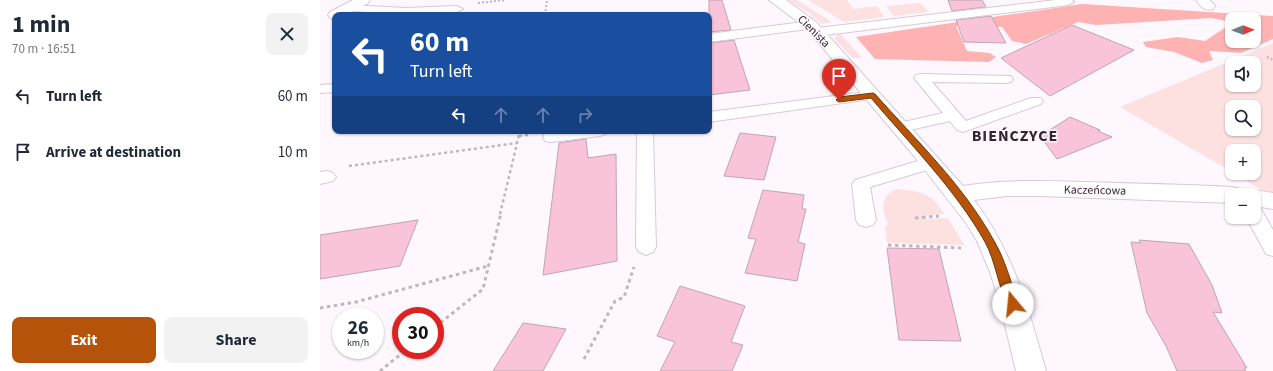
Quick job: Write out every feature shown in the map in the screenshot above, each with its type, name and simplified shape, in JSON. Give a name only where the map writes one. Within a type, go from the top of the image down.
[{"type":"street","points":[[341,12],[363,0]]},
{"type":"street","name":"Cienista","points":[[776,0],[801,16],[873,95],[958,195],[986,235],[1000,265],[1020,329],[1030,371]]},
{"type":"street","name":"Kaczeńcowa","points":[[958,195],[982,190],[1017,188],[1185,192],[1225,195]]},
{"type":"street","points":[[1261,199],[1273,201]]},
{"type":"lane","points":[[712,38],[814,29],[1068,2],[1065,0]]},
{"type":"lane","points":[[348,8],[406,12],[457,9]]},
{"type":"lane","points":[[1006,79],[921,78],[963,127],[1036,101]]},
{"type":"lane","points":[[320,89],[332,88]]},
{"type":"lane","points":[[712,117],[873,95]]},
{"type":"lane","points":[[901,127],[953,116]]},
{"type":"lane","points":[[551,137],[576,134]]},
{"type":"lane","points":[[645,134],[646,246]]},
{"type":"lane","points":[[866,220],[861,184],[932,164]]},
{"type":"lane","points":[[1260,224],[1273,248]]},
{"type":"path","points":[[545,12],[547,0]]},
{"type":"path","points":[[1267,57],[1273,60]]},
{"type":"path","points":[[444,320],[483,289],[519,134]]},
{"type":"path","points":[[344,167],[517,143]]},
{"type":"path","points":[[915,218],[936,216]]},
{"type":"path","points":[[888,245],[966,248]]},
{"type":"path","points":[[584,359],[615,301],[624,297],[637,259],[646,246]]},
{"type":"path","points":[[320,308],[356,302],[488,266]]},
{"type":"path","points":[[380,371],[395,359]]},
{"type":"shaded area","points":[[788,0],[797,0],[832,22],[822,24],[809,13]]},
{"type":"shaded area","points":[[808,0],[847,0],[853,9],[877,6],[884,17],[844,22]]},
{"type":"shaded area","points":[[920,3],[929,12],[894,16],[886,6]]},
{"type":"shaded area","points":[[1082,4],[1225,13],[1225,21],[1211,18],[1096,25],[1078,22],[1026,44],[1012,41],[1002,27],[956,26],[967,51],[990,53],[996,57],[989,62],[875,59],[856,37]]},
{"type":"shaded area","points":[[1261,15],[1273,16],[1273,39],[1261,44]]},
{"type":"shaded area","points":[[1225,28],[1225,48],[1252,48],[1241,53],[1209,51],[1213,60],[1202,63],[1174,52],[1146,47],[1143,42],[1178,37],[1205,41]]},
{"type":"shaded area","points":[[840,33],[862,58],[852,58],[834,38]]},
{"type":"shaded area","points":[[1273,43],[1273,192],[1262,190],[1261,188],[1245,180],[1261,180],[1261,144],[1225,144],[1225,168],[1120,107],[1225,63],[1225,92],[1261,92],[1261,56],[1242,56]]},
{"type":"shaded area","points":[[897,189],[919,192],[930,197],[945,214],[926,215],[927,219],[948,218],[964,245],[887,243],[885,226],[889,225],[884,214],[884,204],[887,195],[891,191]]},
{"type":"building","points":[[709,0],[722,0],[731,30],[712,32],[712,12],[709,12]]},
{"type":"building","points":[[948,0],[982,0],[986,7],[952,11]]},
{"type":"building","points":[[991,16],[1006,43],[964,42],[956,20]]},
{"type":"building","points":[[1072,25],[1134,50],[1050,96],[1001,58]]},
{"type":"building","points":[[734,40],[750,90],[712,95],[712,43]]},
{"type":"building","points":[[1070,117],[1112,137],[1057,159],[1040,136]]},
{"type":"building","points":[[740,133],[776,137],[764,180],[724,176]]},
{"type":"building","points":[[586,139],[588,158],[616,154],[617,261],[543,275],[559,143]]},
{"type":"building","points":[[763,190],[804,195],[802,209],[806,209],[798,242],[805,244],[797,281],[745,273],[756,239],[748,238]]},
{"type":"building","points":[[418,220],[400,266],[320,279],[320,235]]},
{"type":"building","points":[[1139,240],[1189,244],[1212,285],[1222,313],[1213,312],[1247,368],[1244,368],[1246,371],[1177,371],[1166,346],[1147,313],[1131,242],[1141,243]]},
{"type":"building","points":[[887,248],[939,249],[961,341],[899,340]]},
{"type":"building","points":[[680,286],[745,306],[731,342],[743,345],[732,371],[660,371],[675,342],[657,336]]},
{"type":"building","points":[[523,323],[566,329],[543,371],[493,371]]},
{"type":"district","name":"BIEŃCZYCE","points":[[1015,135]]},
{"type":"route","points":[[839,100],[873,95],[971,212],[989,240],[1000,265],[1013,304]]}]
